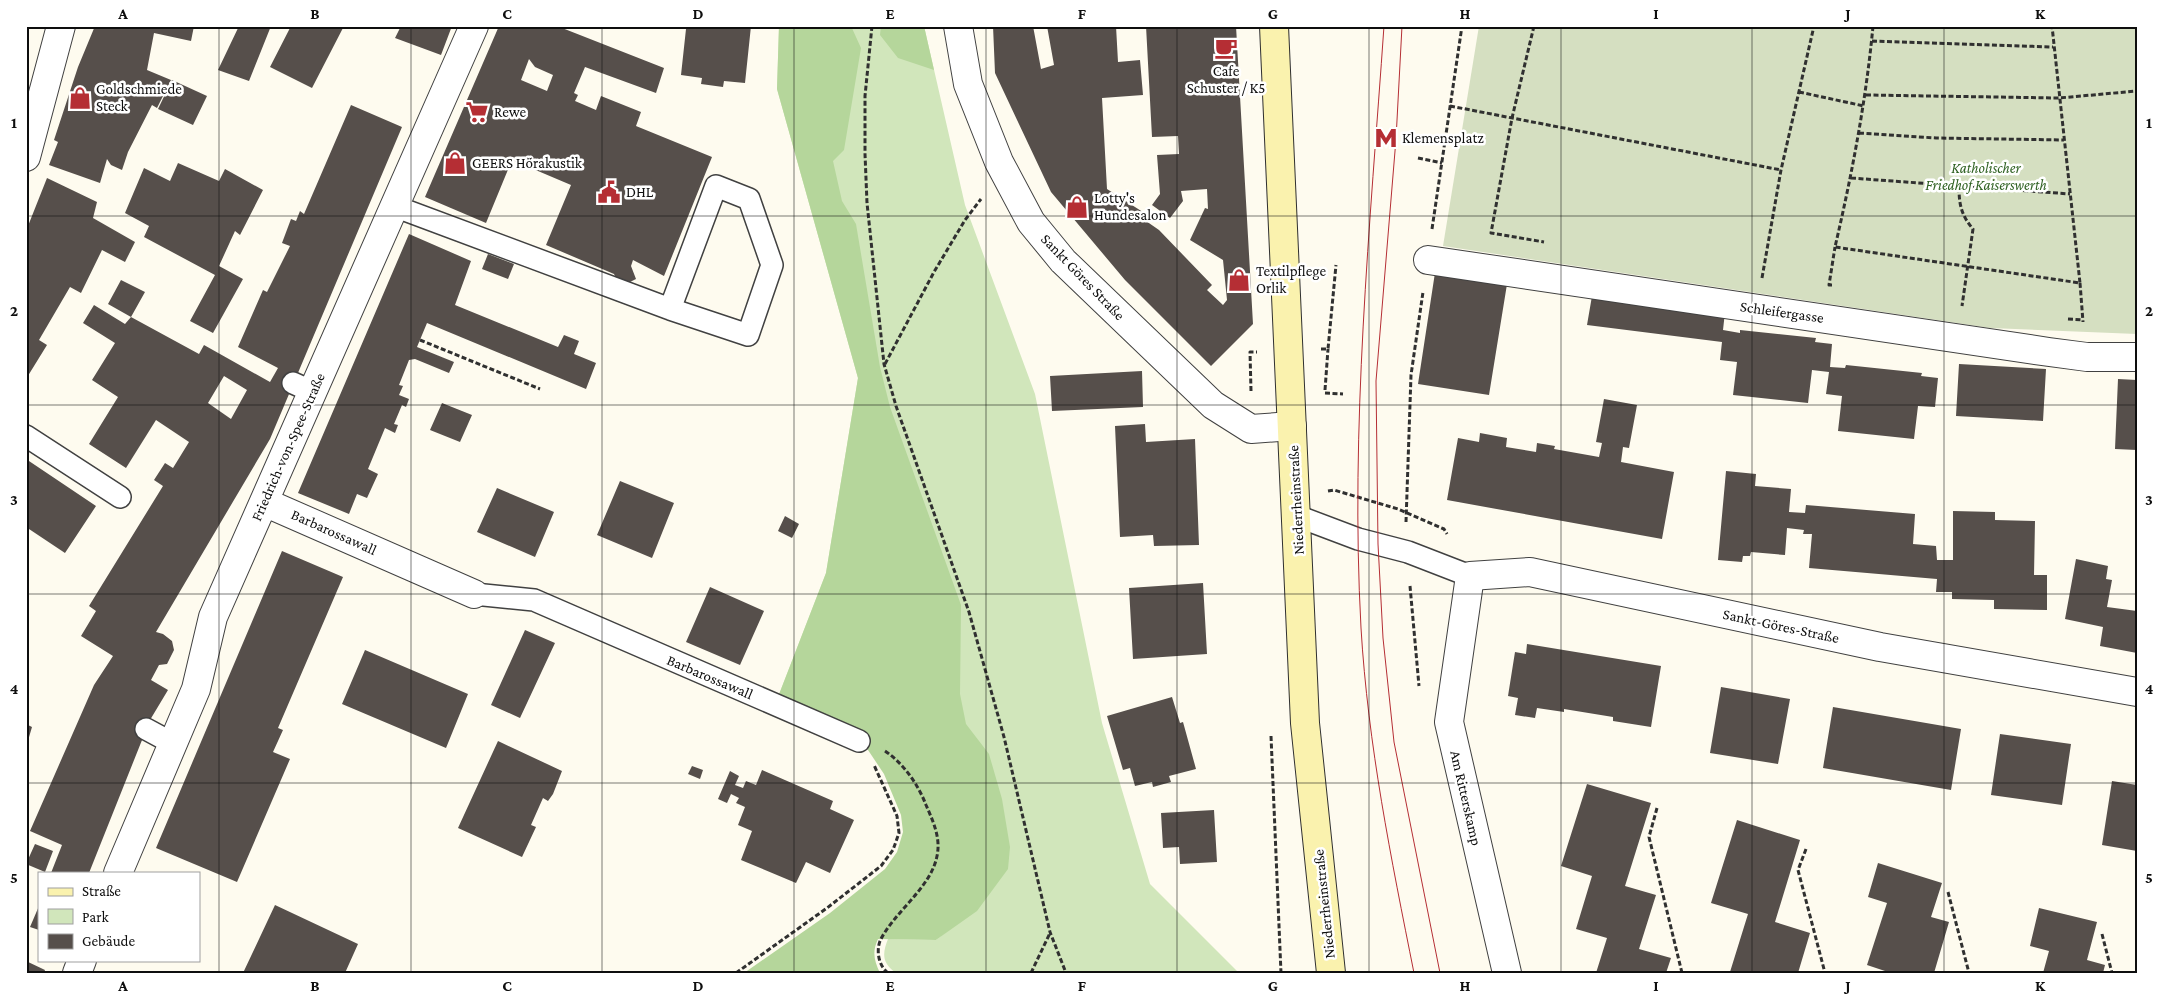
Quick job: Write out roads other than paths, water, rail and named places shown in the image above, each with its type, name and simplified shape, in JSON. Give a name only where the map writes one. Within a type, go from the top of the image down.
[{"type":"main road","name":"Niederrheinstraße","points":[[1274,26],[1305,723],[1331,973]]},
{"type":"street","points":[[26,157],[61,26]]},
{"type":"street","name":"Friedrich-von-Spee-Straße","points":[[118,872],[196,689],[213,617],[264,502],[303,388],[394,206],[474,26]]},
{"type":"street","name":"Sankt Göres Straße","points":[[958,26],[968,84],[999,162],[1031,222],[1063,260],[1213,405],[1252,429],[1292,426]]},
{"type":"street","name":"Schleifergasse","points":[[1428,260],[2087,357],[2137,357]]},
{"type":"street","name":"Barbarossawall","points":[[264,502],[474,594]]},
{"type":"street","name":"Sankt-Göres-Straße","points":[[1470,576],[1530,572],[1880,647],[2137,692]]},
{"type":"street","name":"Am Ritterskamp","points":[[1470,576],[1448,722],[1508,973]]},
{"type":"lane","points":[[394,206],[670,309],[748,335],[772,265],[749,199],[716,186],[670,309]]},
{"type":"lane","points":[[26,436],[120,497]]},
{"type":"lane","points":[[1297,516],[1358,540],[1408,552],[1470,576]]},
{"type":"lane","name":"Barbarossawall","points":[[474,594],[534,600],[859,741]]},
{"type":"lane","points":[[146,729],[172,743]]},
{"type":"tram line","points":[[1384,26],[1363,327],[1358,477],[1358,553],[1361,628],[1369,715],[1389,844],[1414,973]]},
{"type":"tram line","points":[[1402,26],[1396,139],[1376,381],[1378,544],[1383,638],[1394,742],[1440,973]]},
{"type":"place","name":"Cafe Schuster / K5","points":[[1226,48]]},
{"type":"place","name":"Goldschmiede Steck","points":[[80,98]]},
{"type":"place","name":"Rewe","points":[[477,112]]},
{"type":"place","name":"Klemensplatz","points":[[1386,138]]},
{"type":"place","name":"GEERS Hörakustik","points":[[455,163]]},
{"type":"place","name":"DHL","points":[[609,192]]},
{"type":"place","name":"Lotty's Hundesalon","points":[[1077,207]]},
{"type":"place","name":"Textilpflege Orlik","points":[[1239,280]]},
{"type":"park label","name":"Katholischer Friedhof Kaiserswerth","points":[[1986,176]]}]
